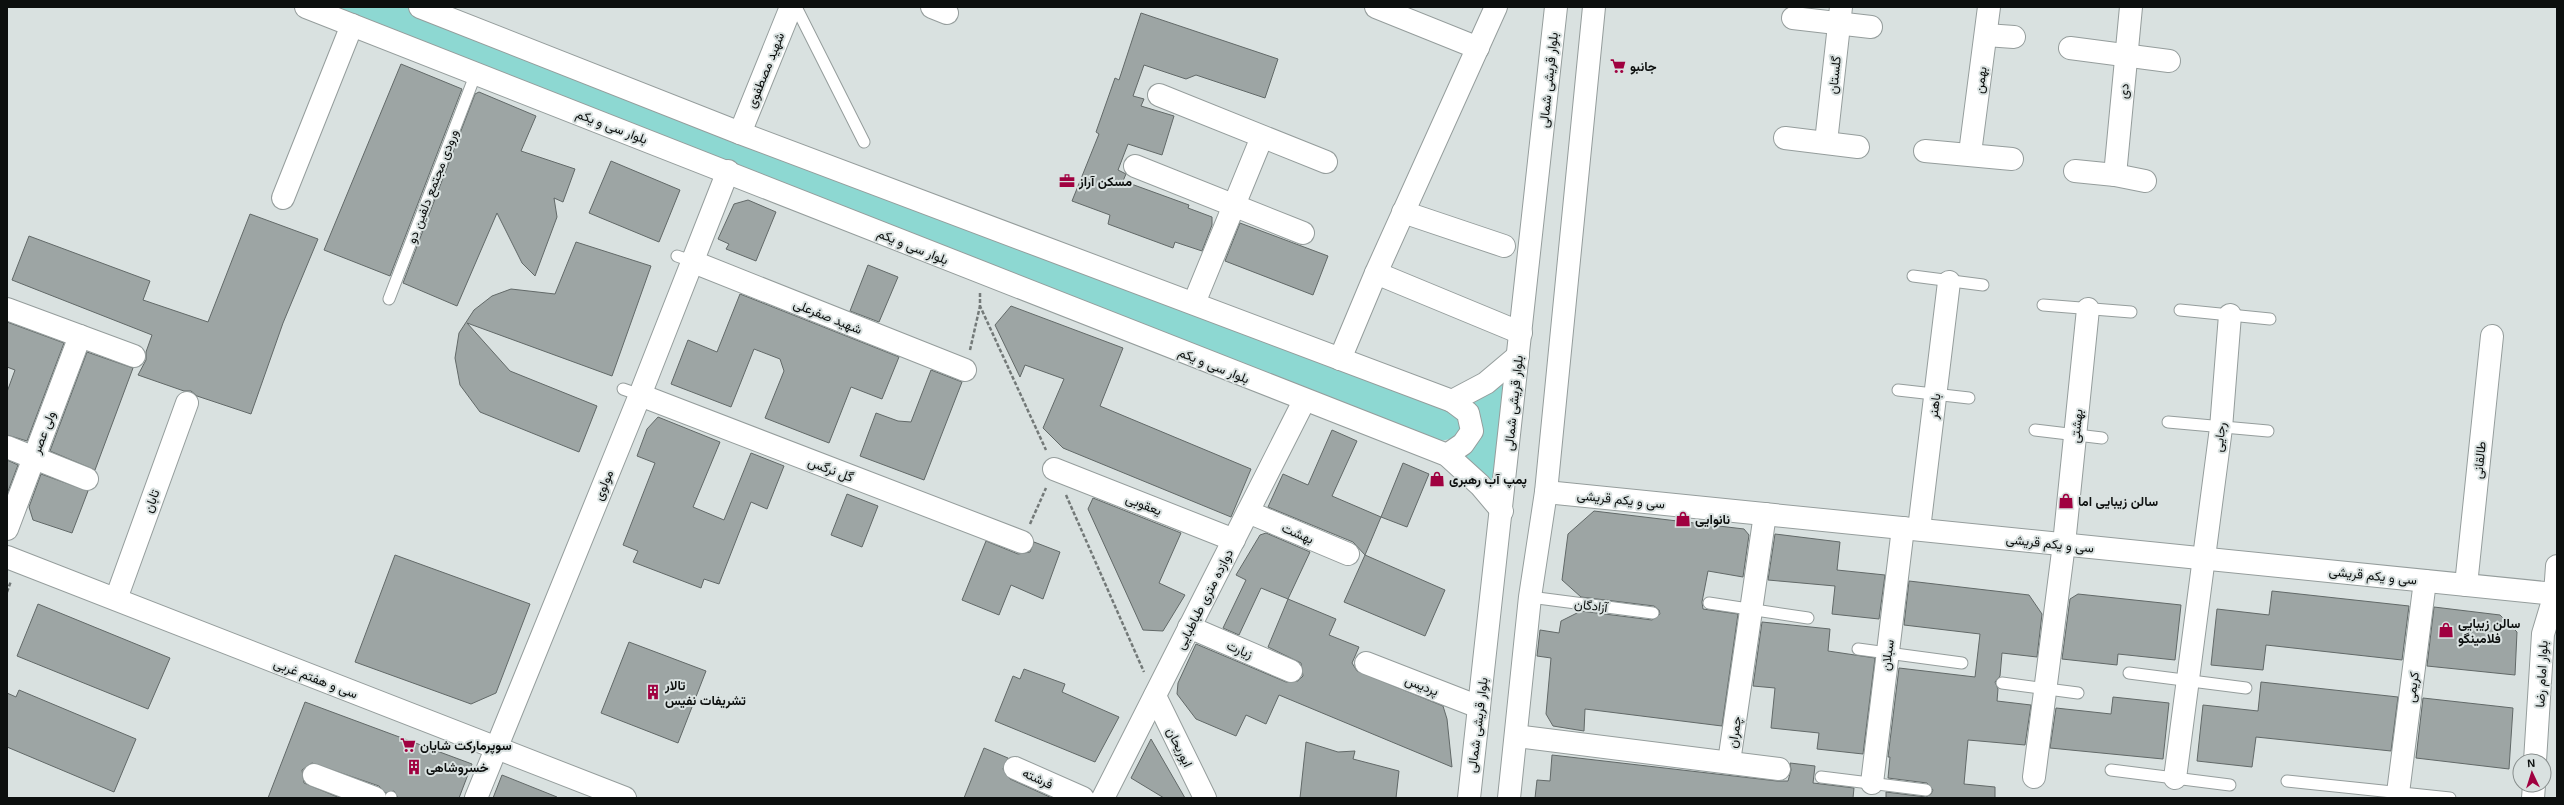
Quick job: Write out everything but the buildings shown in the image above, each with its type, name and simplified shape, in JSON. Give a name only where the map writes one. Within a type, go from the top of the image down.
[{"type":"street","name":"بلوار سی و یکم","points":[[306,7],[728,171],[1304,400],[1447,455],[1480,485],[1502,511]]},
{"type":"street","points":[[420,7],[740,133],[1452,401],[1468,413],[1472,431],[1464,444],[1447,455]]},
{"type":"street","name":"شهید مصطفوی","points":[[740,133],[791,7]]},
{"type":"street","points":[[1376,7],[1478,48]]},
{"type":"street","points":[[1340,359],[1403,212],[1496,7]]},
{"type":"street","name":"بلوار قریشی شمالی","points":[[1468,798],[1502,511],[1556,7]]},
{"type":"street","points":[[1508,798],[1516,736],[1530,597],[1546,492],[1594,7]]},
{"type":"street","name":"بهمن","points":[[1970,153],[1989,7]]},
{"type":"street","name":"دی","points":[[2115,175],[2131,7]]},
{"type":"street","points":[[1793,18],[1840,16],[1871,27]]},
{"type":"street","name":"گلستان","points":[[1826,142],[1840,16]]},
{"type":"street","points":[[283,198],[352,25]]},
{"type":"street","points":[[1986,35],[2014,37]]},
{"type":"street","points":[[2070,48],[2169,61]]},
{"type":"street","points":[[1159,96],[1326,162]]},
{"type":"street","points":[[1194,304],[1262,137]]},
{"type":"street","points":[[1785,138],[1858,147]]},
{"type":"street","points":[[1925,151],[1970,153],[2012,159]]},
{"type":"street","points":[[1135,166],[1303,233]]},
{"type":"street","name":"مولوی","points":[[476,798],[497,748],[684,259],[728,171]]},
{"type":"street","points":[[2075,171],[2115,175],[2145,181]]},
{"type":"street","points":[[1403,212],[1504,246]]},
{"type":"street","name":"شهید صفرعلی","points":[[684,259],[965,370]]},
{"type":"street","points":[[1376,273],[1521,332]]},
{"type":"street","name":"باهنر","points":[[1911,528],[1935,394],[1949,282]]},
{"type":"street","points":[[7,309],[134,356]]},
{"type":"street","name":"بهشتی","points":[[2034,778],[2047,689],[2064,544],[2088,309]]},
{"type":"street","name":"رجایی","points":[[2175,778],[2221,428],[2230,315]]},
{"type":"street","name":"ولی عصر","points":[[7,529],[80,336]]},
{"type":"street","name":"طالقانی","points":[[2466,584],[2492,336]]},
{"type":"street","points":[[1452,401],[1486,383],[1518,356]]},
{"type":"street","name":"گل نرگس","points":[[632,392],[1022,542]]},
{"type":"street","name":"دوازده متری طباطبایی","points":[[1103,798],[1304,400]]},
{"type":"street","name":"تابان","points":[[116,599],[186,403]]},
{"type":"street","points":[[7,446],[87,479]]},
{"type":"street","name":"یعقوبی","points":[[1054,469],[1234,540]]},
{"type":"street","name":"سی و یکم قریشی","points":[[1546,492],[2466,584],[2556,596]]},
{"type":"street","name":"بهشت","points":[[1248,512],[1348,554]]},
{"type":"street","name":"چمران","points":[[1516,736],[1729,762],[1765,514]]},
{"type":"street","name":"سبلان","points":[[1872,783],[1886,654],[1911,528]]},
{"type":"street","name":"سی و هفتم غربی","points":[[7,557],[625,798]]},
{"type":"street","name":"بلوار امام رضا","points":[[2536,753],[2543,634],[2556,596],[2557,566]]},
{"type":"street","name":"کریمی","points":[[2398,793],[2426,581]]},
{"type":"street","name":"زیارت","points":[[1189,627],[1292,671]]},
{"type":"street","name":"پردیس","points":[[1366,663],[1479,707]]},
{"type":"street","name":"ابوریحان","points":[[1155,696],[1205,798]]},
{"type":"street","points":[[1729,762],[1779,769]]},
{"type":"street","name":"فرشته","points":[[1015,768],[1083,798]]},
{"type":"street","points":[[324,777],[374,795]]},
{"type":"lane","points":[[796,7],[864,142]]},
{"type":"lane","name":"ورودی مجتمع دلفین دو","points":[[388,299],[476,73]]},
{"type":"lane","points":[[1913,276],[1949,282],[1983,285]]},
{"type":"lane","points":[[2043,305],[2131,312]]},
{"type":"lane","points":[[2180,310],[2270,319]]},
{"type":"lane","points":[[1898,390],[1969,398]]},
{"type":"lane","points":[[2168,422],[2221,428],[2268,430]]},
{"type":"lane","points":[[2035,430],[2102,438]]},
{"type":"lane","name":"آزادگان","points":[[1530,597],[1653,612]]},
{"type":"lane","points":[[1709,603],[1808,618]]},
{"type":"lane","points":[[1858,649],[1886,654],[1962,663]]},
{"type":"lane","points":[[2129,673],[2246,688]]},
{"type":"lane","points":[[2002,683],[2078,693]]},
{"type":"lane","points":[[2111,770],[2230,785]]},
{"type":"lane","points":[[1821,777],[1926,790]]},
{"type":"lane","points":[[2287,781],[2450,798]]},
{"type":"path","points":[[965,370],[980,306]]},
{"type":"path","points":[[1022,542],[1054,469]]},
{"type":"shaded area","points":[[316,7],[406,7],[1442,404],[1458,415],[1460,429],[1454,438],[1441,441]]},
{"type":"shaded area","points":[[1511,370],[1497,497],[1457,456],[1476,436],[1463,402]]},
{"type":"place","name":"جانبو","points":[[1618,66]]},
{"type":"place","name":"مسکن آراز","points":[[1067,181]]},
{"type":"place","name":"پمپ آب رهبری","points":[[1437,479]]},
{"type":"place","name":"سالن زیبایی اما","points":[[2066,501]]},
{"type":"place","name":"نانوایی","points":[[1683,519]]},
{"type":"place","name":"سالن زیبایی فلامینگو","points":[[2446,630]]},
{"type":"place","name":"تالار تشریفات نفیس","points":[[653,692]]},
{"type":"place","name":"سوپرمارکت شایان","points":[[408,745]]},
{"type":"place","name":"خسروشاهی","points":[[414,767]]}]
